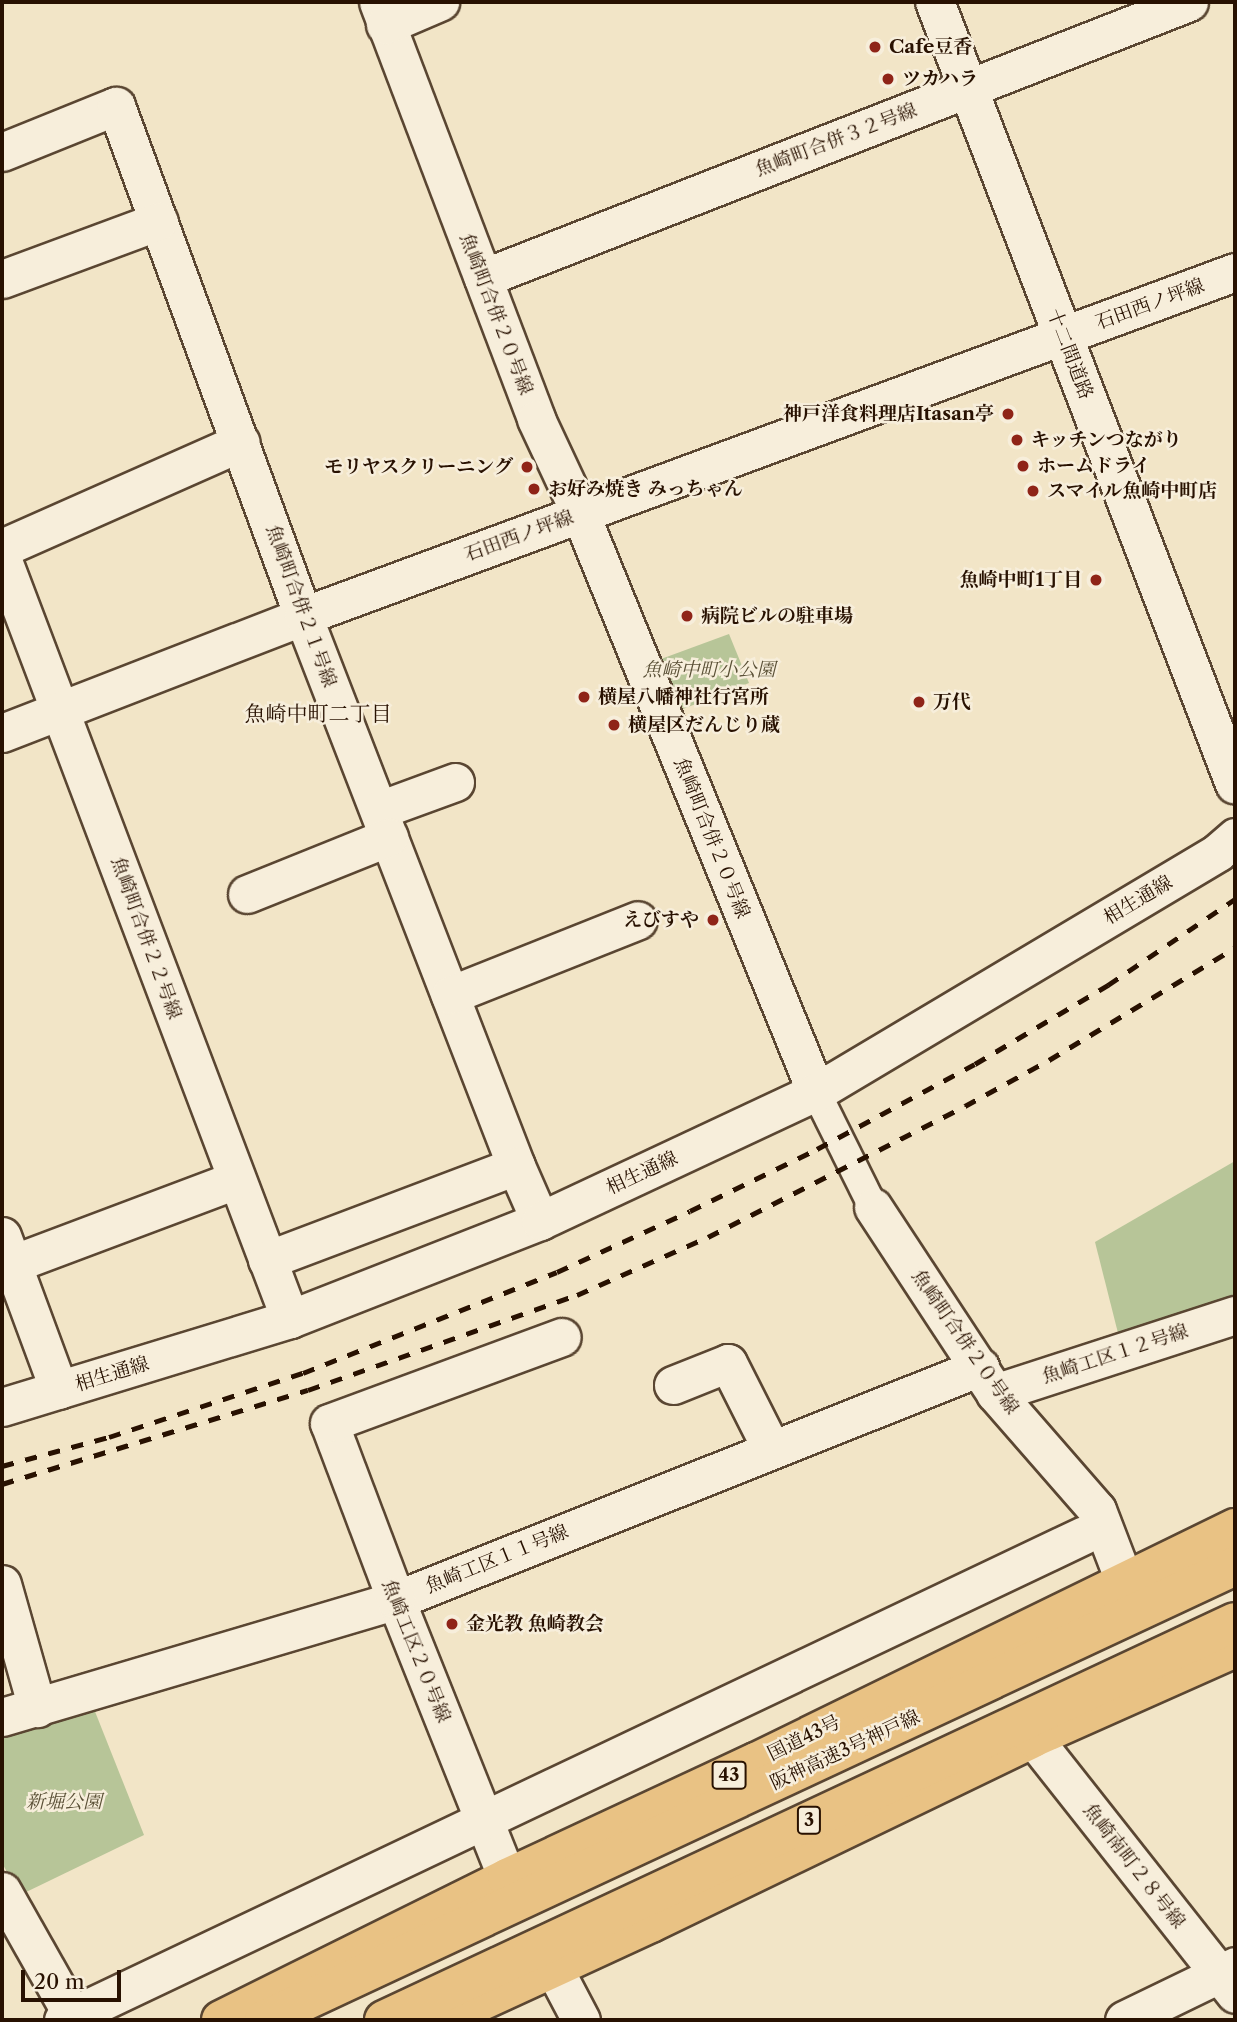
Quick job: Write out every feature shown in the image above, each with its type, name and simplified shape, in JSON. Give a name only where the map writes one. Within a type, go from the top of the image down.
[{"type":"highway","name":"国道43号","points":[[221,2020],[506,1878],[756,1762],[1235,1528]]},
{"type":"highway","name":"阪神高速3号神戸線","points":[[264,2020],[1235,1566]]},
{"type":"highway","points":[[440,2020],[651,1923],[1034,1738],[1232,1649]]},
{"type":"highway","name":"3","points":[[384,2020],[1232,1649]]},
{"type":"street","points":[[382,13],[440,2]]},
{"type":"street","name":"十二間道路","points":[[935,2],[1235,784]]},
{"type":"street","name":"魚崎町合併３２号線","points":[[483,278],[1189,2]]},
{"type":"street","name":"魚崎町合併２０号線","points":[[382,13],[536,419],[580,513],[816,1092],[873,1207],[987,1380],[1097,1510],[1125,1583]]},
{"type":"street","name":"魚崎町合併２１号線","points":[[2,152],[116,106],[303,616],[516,1166],[540,1220]]},
{"type":"street","points":[[2,279],[159,221]]},
{"type":"street","name":"石田西ノ坪線","points":[[2,733],[303,616],[1235,272]]},
{"type":"street","points":[[2,548],[241,442]]},
{"type":"street","name":"魚崎町合併２２号線","points":[[2,558],[290,1319]]},
{"type":"street","points":[[247,894],[384,823],[455,782]]},
{"type":"street","name":"相生通線","points":[[2,1407],[290,1319],[540,1220],[816,1092],[1218,852],[1235,837]]},
{"type":"street","points":[[450,995],[638,920]]},
{"type":"street","points":[[267,1260],[516,1166]]},
{"type":"street","points":[[59,1390],[7,1250],[236,1180]]},
{"type":"street","name":"魚崎工区１２号線","points":[[987,1380],[1235,1315]]},
{"type":"street","name":"魚崎工区２０号線","points":[[506,1878],[329,1423],[562,1336]]},
{"type":"street","points":[[673,1385],[728,1363],[771,1448]]},
{"type":"street","name":"魚崎工区１１号線","points":[[2,1717],[396,1600],[771,1448],[987,1380]]},
{"type":"street","points":[[2,1891],[70,2019],[1084,1535]]},
{"type":"street","points":[[2,1584],[37,1707]]},
{"type":"street","name":"魚崎南町２８号線","points":[[1034,1738],[1230,1978]]},
{"type":"street","points":[[553,1967],[581,2020]]},
{"type":"street","points":[[1124,2020],[1230,1978]]},
{"type":"green space","name":"魚崎中町小公園","points":[[729,634],[749,683],[683,709],[661,659]]},
{"type":"green space","points":[[1235,1161],[1235,1305],[1119,1337],[1095,1242]]},
{"type":"green space","name":"新堀公園","points":[[92,1704],[144,1835],[20,1895],[2,1863],[2,1729]]},
{"type":"railway","points":[[2,1466],[109,1437],[303,1373],[557,1272],[690,1211],[817,1149],[975,1064],[1108,985],[1235,899]]},
{"type":"railway","points":[[2,1484],[308,1390],[577,1295],[708,1237],[965,1106],[1049,1060],[1235,948]]},
{"type":"place","name":"Cafe豆香","points":[[875,47]]},
{"type":"place","name":"ツカハラ","points":[[888,79]]},
{"type":"place","name":"神戸洋食料理店Itasan亭","points":[[1008,414]]},
{"type":"place","name":"キッチンつながり","points":[[1017,440]]},
{"type":"place","name":"ホームドライ","points":[[1023,466]]},
{"type":"place","name":"モリヤスクリーニング","points":[[527,467]]},
{"type":"place","name":"お好み焼き みっちゃん","points":[[534,489]]},
{"type":"place","name":"スマイル魚崎中町店","points":[[1033,491]]},
{"type":"place","name":"魚崎中町1丁目","points":[[1096,580]]},
{"type":"place","name":"病院ビルの駐車場","points":[[687,616]]},
{"type":"place","name":"横屋八幡神社行宮所","points":[[584,697]]},
{"type":"place","name":"万代","points":[[919,702]]},
{"type":"place","name":"横屋区だんじり蔵","points":[[614,725]]},
{"type":"place","name":"えびすや","points":[[713,920]]},
{"type":"place","name":"金光教 魚崎教会","points":[[452,1624]]},
{"type":"district","name":"魚崎中町二丁目","points":[[318,714]]}]
